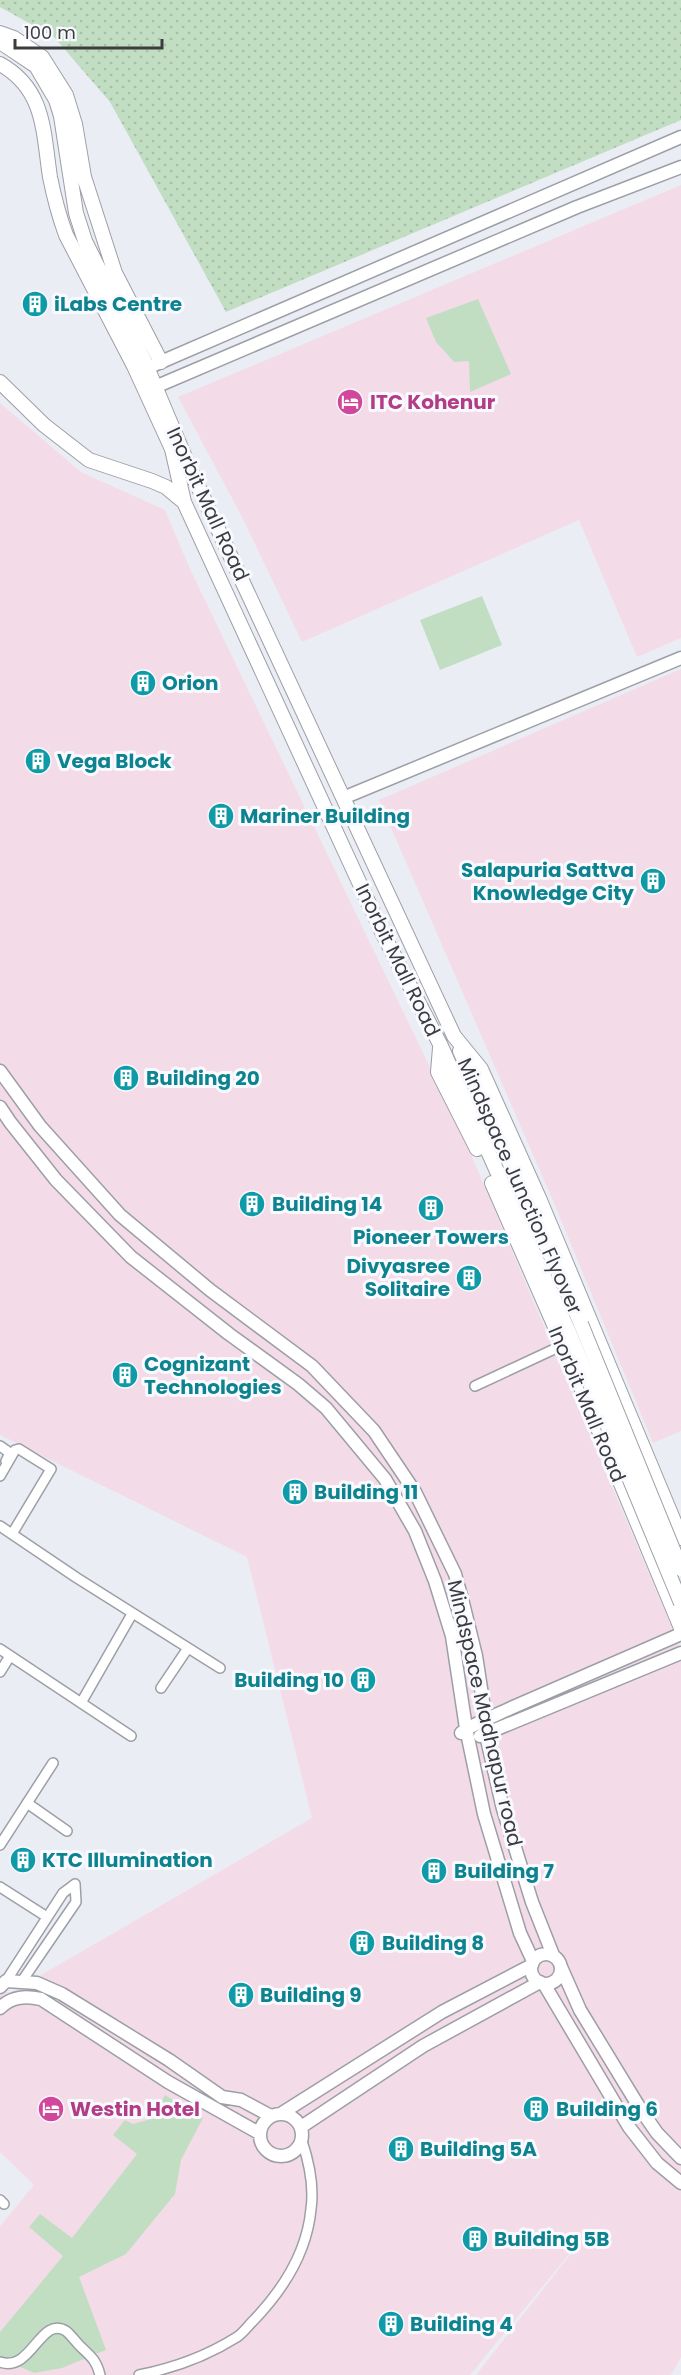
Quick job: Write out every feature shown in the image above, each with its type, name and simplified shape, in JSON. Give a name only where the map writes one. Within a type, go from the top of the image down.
[{"type":"main road","points":[[0,33],[22,42],[42,57],[66,94],[75,124],[84,177],[115,273],[160,362]]},
{"type":"main road","name":"Inorbit Mall Road","points":[[0,42],[36,66],[56,100],[61,116],[76,213],[85,241],[147,368],[190,469],[453,1036],[481,1069],[539,1198],[681,1538]]},
{"type":"main road","points":[[0,64],[20,78],[32,92],[40,111],[50,177],[58,213],[66,235],[134,366],[172,449],[184,502]]},
{"type":"main road","name":"Inorbit Mall Road","points":[[0,382],[44,425],[89,460],[166,488],[184,502],[383,934],[441,1046],[438,1072],[477,1148],[563,1345],[681,1628]]},
{"type":"main road","name":"Mindspace Junction Flyover","points":[[453,1036],[574,1327],[681,1569]]},
{"type":"main road","name":"Mindspace Junction Flyover","points":[[441,1046],[574,1327],[681,1603]]},
{"type":"main road","points":[[597,1427],[629,1414]]},
{"type":"street","points":[[147,368],[681,137]]},
{"type":"street","points":[[155,387],[577,207],[681,167]]},
{"type":"street","points":[[343,798],[681,658]]},
{"type":"street","name":"Mindspace Madhapur road","points":[[0,1071],[40,1126],[124,1218],[210,1290],[312,1366],[374,1431],[415,1492],[455,1574],[476,1656],[486,1735],[503,1809],[532,1902],[553,1955]]},
{"type":"street","name":"Mindspace Madhapur road","points":[[0,1107],[56,1180],[131,1257],[229,1334],[298,1384],[326,1408],[385,1479],[415,1531],[435,1581],[452,1636],[467,1733],[488,1825],[516,1913],[520,1933],[532,1963]]},
{"type":"street","points":[[475,1386],[563,1345]]},
{"type":"street","points":[[298,1384],[312,1366]]},
{"type":"street","points":[[0,1446],[10,1455],[0,1470]]},
{"type":"street","points":[[0,1476],[16,1449],[50,1466],[51,1469],[12,1534]]},
{"type":"street","points":[[0,1526],[132,1614],[220,1668]]},
{"type":"street","points":[[81,1703],[132,1614]]},
{"type":"street","points":[[467,1733],[510,1708],[681,1634]]},
{"type":"street","points":[[161,1688],[188,1648]]},
{"type":"street","points":[[0,1649],[131,1736]]},
{"type":"street","points":[[467,1733],[486,1735],[681,1653]]},
{"type":"street","points":[[0,1672],[10,1656]]},
{"type":"street","points":[[0,1845],[53,1763]]},
{"type":"street","points":[[27,1803],[68,1831]]},
{"type":"street","points":[[2,1982],[63,1893],[75,1884],[76,1902],[22,1981]]},
{"type":"street","points":[[0,1887],[47,1917]]},
{"type":"street","points":[[302,2141],[297,2150],[280,2157],[265,2149],[260,2142],[259,2133],[263,2123],[451,2007],[532,1963],[542,1954],[553,1955],[559,1960],[580,2010],[641,2109],[657,2133],[681,2160],[677,2180],[657,2163],[629,2127],[542,1983],[535,1979],[531,1970],[532,1963]]},
{"type":"street","points":[[301,2127],[430,2042],[542,1983],[557,1980],[561,1967]]},
{"type":"street","points":[[2,1982],[22,1981],[51,1989],[83,2006],[222,2097],[241,2100],[294,2118],[301,2127],[309,2169],[312,2209],[303,2244],[291,2273],[266,2307],[239,2335],[208,2353],[172,2368],[139,2375]]},
{"type":"street","points":[[0,2007],[9,2000],[27,1996],[41,1999],[168,2082],[259,2133]]},
{"type":"street","points":[[0,2362],[5,2363],[25,2357],[49,2330],[55,2328],[65,2331],[97,2362],[100,2375]]},
{"type":"shaded area","points":[[681,185],[681,638],[637,657],[579,520],[302,642],[242,517],[178,397]]},
{"type":"shaded area","points":[[0,403],[81,472],[165,510],[190,569],[464,1138],[681,1649],[681,2357],[671,2375],[476,2375],[598,2219],[470,2375],[0,2375],[0,2226],[34,2185],[0,2152],[0,1987],[10,1993],[312,1818],[247,1557],[0,1435]]},
{"type":"shaded area","name":"Salapuria Sattva Knowledge City","points":[[681,669],[681,1431],[653,1443],[554,1203],[379,800]]},
{"type":"green space","points":[[0,0],[681,0],[681,120],[226,312],[110,102],[54,37],[0,7]]},
{"type":"green space","points":[[478,299],[511,374],[470,392],[469,361],[454,362],[436,342],[426,318]]},
{"type":"green space","points":[[482,596],[502,645],[440,670],[420,620]]},
{"type":"green space","points":[[165,2095],[203,2118],[181,2160],[175,2194],[126,2254],[79,2277],[106,2350],[62,2368],[34,2373],[0,2358],[0,2332],[63,2256],[29,2227],[40,2214],[72,2238],[137,2154],[113,2135],[125,2120],[133,2124],[151,2119]]},
{"type":"place","name":"iLabs Centre","points":[[35,304]]},
{"type":"place","name":"ITC Kohenur","points":[[350,402]]},
{"type":"place","name":"Orion","points":[[143,683]]},
{"type":"place","name":"Vega Block","points":[[38,761]]},
{"type":"place","name":"Mariner Building","points":[[221,816]]},
{"type":"place","name":"Salapuria Sattva Knowledge City","points":[[653,881]]},
{"type":"place","name":"Building 20","points":[[126,1078]]},
{"type":"place","name":"Building 14","points":[[252,1204]]},
{"type":"place","name":"Pioneer Towers","points":[[431,1208]]},
{"type":"place","name":"Divyasree Solitaire","points":[[469,1278]]},
{"type":"place","name":"Cognizant Technologies","points":[[125,1375]]},
{"type":"place","name":"Building 11","points":[[295,1492]]},
{"type":"place","name":"Building 10","points":[[363,1680]]},
{"type":"place","name":"KTC Illumination","points":[[23,1860]]},
{"type":"place","name":"Building 7","points":[[434,1871]]},
{"type":"place","name":"Building 8","points":[[362,1943]]},
{"type":"place","name":"Building 9","points":[[241,1995]]},
{"type":"place","name":"Westin Hotel","points":[[51,2109]]},
{"type":"place","name":"Building 6","points":[[536,2109]]},
{"type":"place","name":"Building 5A","points":[[401,2149]]},
{"type":"place","name":"Building 5B","points":[[475,2239]]},
{"type":"place","name":"Building 4","points":[[391,2324]]}]
